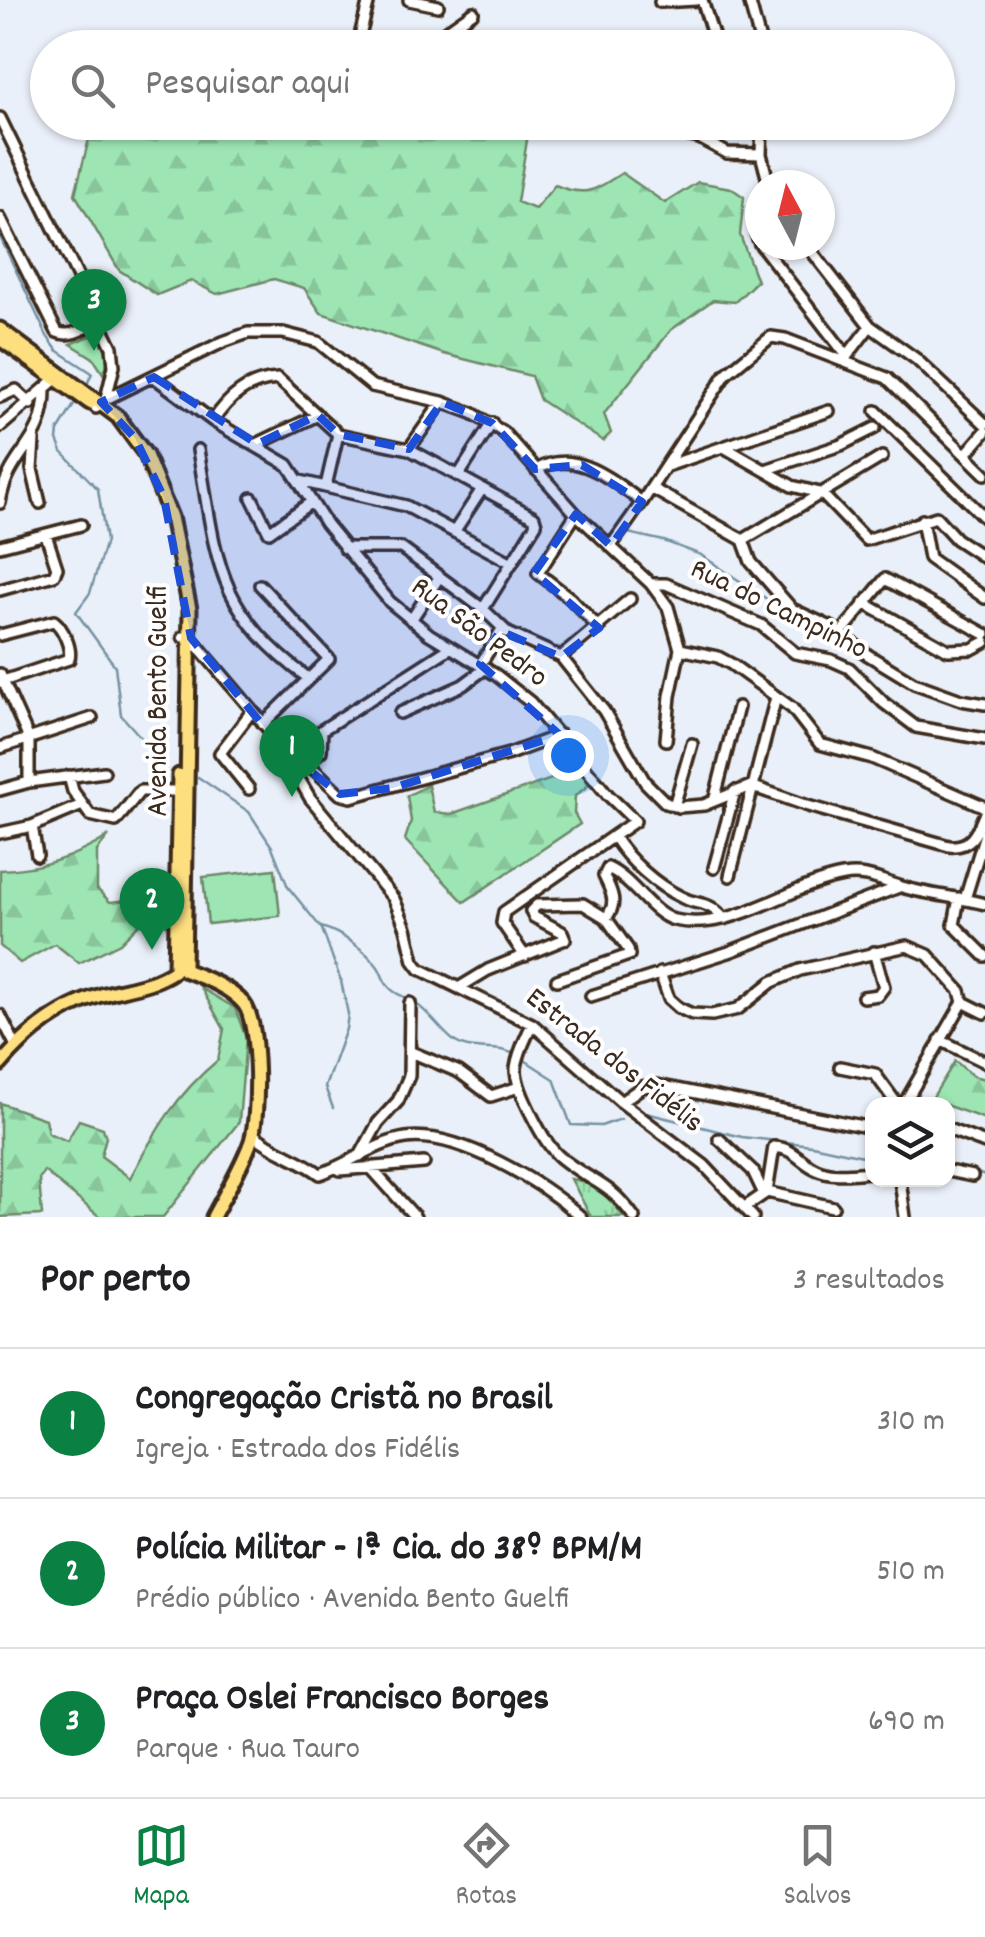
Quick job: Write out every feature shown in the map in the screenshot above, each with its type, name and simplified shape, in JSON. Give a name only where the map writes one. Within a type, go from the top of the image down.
[{"type":"main road","name":"Avenida Bento Guelfi","points":[[0,329],[64,380]]},
{"type":"main road","name":"Avenida Bento Guelfi","points":[[0,339],[96,400],[132,445],[151,484],[173,550],[187,638],[179,972]]},
{"type":"main road","name":"Avenida Bento Guelfi","points":[[179,972],[178,791],[183,772]]},
{"type":"main road","points":[[0,1065],[16,1046],[68,1008],[100,995],[179,972],[222,988],[246,1007],[255,1031],[253,1134],[213,1217]]},
{"type":"street","points":[[361,30],[368,0]]},
{"type":"street","points":[[410,0],[438,6]]},
{"type":"street","points":[[660,2],[699,0],[710,30]]},
{"type":"street","points":[[750,0],[758,30]]},
{"type":"street","points":[[448,30],[473,12]]},
{"type":"street","points":[[2,126],[101,319],[114,357],[96,400]]},
{"type":"street","points":[[704,140],[728,153],[761,154]]},
{"type":"street","points":[[761,140],[765,170]]},
{"type":"street","points":[[0,218],[57,332],[68,335],[101,319]]},
{"type":"street","points":[[772,260],[846,358]]},
{"type":"street","points":[[819,260],[870,326],[916,359],[985,424]]},
{"type":"street","points":[[846,358],[870,326]]},
{"type":"street","points":[[611,546],[726,374],[770,332],[846,358],[887,378],[985,474]]},
{"type":"street","points":[[96,400],[154,378],[236,337],[282,333],[318,342],[372,386],[442,402],[492,423],[576,514],[651,584],[668,607],[680,650],[666,740]]},
{"type":"street","name":"Rua São Pedro","points":[[154,378],[213,421],[288,465],[310,503],[390,602],[530,702],[636,821],[614,837]]},
{"type":"street","points":[[213,421],[234,394],[274,378],[288,385],[338,434],[409,449],[534,517],[536,524],[482,608]]},
{"type":"street","points":[[0,427],[64,380]]},
{"type":"street","points":[[0,397],[16,390],[31,404]]},
{"type":"street","points":[[0,503],[8,472],[34,440],[44,416],[45,391]]},
{"type":"street","points":[[409,449],[442,402]]},
{"type":"street","points":[[668,466],[829,411]]},
{"type":"street","points":[[876,411],[985,518]]},
{"type":"street","points":[[257,444],[318,415]]},
{"type":"street","points":[[459,474],[492,423]]},
{"type":"street","points":[[765,470],[841,445],[875,428]]},
{"type":"street","points":[[966,454],[985,432]]},
{"type":"street","points":[[326,486],[338,434]]},
{"type":"street","points":[[34,440],[32,469],[40,503]]},
{"type":"street","points":[[724,447],[792,486],[822,494],[868,540],[922,520],[939,519],[956,540],[985,558]]},
{"type":"street","points":[[198,450],[216,554],[231,598],[254,631],[308,678]]},
{"type":"street","points":[[744,540],[882,457]]},
{"type":"street","points":[[536,470],[550,464],[582,464],[642,502]]},
{"type":"street","points":[[300,481],[396,503],[512,564]]},
{"type":"street","points":[[651,488],[744,540],[751,562],[800,614],[841,633],[868,655],[914,682],[949,696],[985,704]]},
{"type":"street","points":[[454,532],[482,489]]},
{"type":"street","points":[[252,498],[268,532],[310,503]]},
{"type":"street","points":[[576,514],[538,573],[570,598],[598,628]]},
{"type":"street","points":[[922,520],[932,562],[985,598]]},
{"type":"street","points":[[0,546],[81,525]]},
{"type":"street","points":[[0,590],[54,575],[57,568],[46,534]]},
{"type":"street","points":[[344,548],[401,548],[482,608],[502,630],[562,658],[604,710],[645,782],[674,806],[714,801],[751,786],[949,846],[966,846],[984,822]]},
{"type":"street","points":[[411,620],[438,578]]},
{"type":"street","points":[[841,633],[883,580],[888,579],[985,634]]},
{"type":"street","name":"Rua do Campinho","points":[[651,584],[666,584],[751,619],[795,654],[842,664],[916,727],[985,738]]},
{"type":"street","points":[[260,585],[329,659],[264,724]]},
{"type":"street","points":[[562,658],[630,600]]},
{"type":"street","points":[[864,602],[948,650],[972,649],[985,642]]},
{"type":"street","points":[[0,636],[54,621],[70,653],[69,658],[1,679],[29,739],[29,782]]},
{"type":"street","points":[[400,713],[462,685],[483,666],[502,630]]},
{"type":"street","name":"Estrada dos Fidélis","points":[[187,638],[264,724],[320,812],[394,898],[417,965],[532,1024],[621,1102],[704,1166],[753,1217]]},
{"type":"street","points":[[305,764],[321,751],[322,730],[450,648]]},
{"type":"street","points":[[680,650],[718,657],[731,664],[798,714],[820,744],[872,758],[984,822]]},
{"type":"street","points":[[730,876],[776,697]]},
{"type":"street","points":[[714,801],[738,707]]},
{"type":"street","points":[[250,789],[220,752],[252,710]]},
{"type":"street","points":[[0,748],[92,718]]},
{"type":"street","points":[[284,752],[340,794],[359,797],[525,749],[560,735]]},
{"type":"street","points":[[674,806],[692,744]]},
{"type":"street","points":[[0,790],[104,772]]},
{"type":"street","points":[[70,776],[90,815],[116,821],[140,791],[178,791]]},
{"type":"street","points":[[714,868],[735,791]]},
{"type":"street","points":[[0,833],[32,826],[82,805]]},
{"type":"street","points":[[984,822],[953,921],[965,940],[985,956]]},
{"type":"street","points":[[32,826],[37,855]]},
{"type":"street","points":[[525,956],[502,923],[502,914],[614,837],[649,875],[684,899],[710,904],[724,918]]},
{"type":"street","points":[[606,918],[614,898],[604,876],[608,868],[673,920],[724,918],[844,876],[874,876],[899,887],[985,904]]},
{"type":"street","points":[[649,875],[650,902]]},
{"type":"street","points":[[590,996],[729,952],[899,887]]},
{"type":"street","points":[[460,988],[488,970],[566,938],[534,918],[532,911],[537,905],[583,904],[606,918],[630,953],[557,980]]},
{"type":"street","points":[[660,973],[669,999],[679,1008],[692,1014],[712,1015],[738,1009],[782,976],[907,946],[928,955],[960,991],[962,1002],[904,1097]]},
{"type":"street","points":[[863,997],[878,995],[884,988],[874,952]]},
{"type":"street","points":[[962,1002],[985,1013]]},
{"type":"street","points":[[358,1158],[378,1123],[402,1095],[409,1076],[410,1003]]},
{"type":"street","points":[[0,1015],[16,1046]]},
{"type":"street","points":[[532,1024],[518,1056],[519,1087],[554,1152],[614,1191],[634,1217]]},
{"type":"street","points":[[940,1040],[985,1062]]},
{"type":"street","points":[[411,1052],[460,1072],[491,1096],[519,1087]]},
{"type":"street","points":[[840,1067],[874,1074],[894,1097]]},
{"type":"street","points":[[621,1102],[642,1087],[657,1084],[865,1127]]},
{"type":"street","points":[[955,1131],[985,1143]]},
{"type":"street","points":[[253,1134],[265,1145],[320,1174],[390,1142],[406,1138],[444,1142],[482,1155],[522,1176],[581,1217]]},
{"type":"street","points":[[719,1138],[753,1171],[765,1193],[833,1207]]},
{"type":"street","points":[[745,1207],[765,1193],[774,1147],[792,1150],[814,1168],[827,1172],[865,1172]]},
{"type":"street","points":[[332,1170],[424,1162]]},
{"type":"street","points":[[370,1167],[415,1217]]},
{"type":"street","points":[[955,1172],[972,1176]]},
{"type":"street","points":[[901,1187],[905,1217]]},
{"type":"highlighted area","points":[[154,377],[257,444],[318,415],[338,434],[409,449],[442,402],[492,423],[535,469],[582,465],[642,502],[611,546],[576,514],[534,573],[599,628],[561,657],[500,631],[480,664],[560,735],[393,788],[340,794],[284,751],[191,638],[164,498],[135,438],[101,402]]},
{"type":"green space","points":[[89,140],[527,140],[517,202],[535,209],[555,185],[575,191],[590,190],[622,173],[665,203],[698,182],[731,188],[744,197],[740,235],[745,260],[749,260],[757,281],[735,302],[713,300],[671,330],[604,414],[611,433],[603,441],[540,400],[531,376],[444,354],[321,313],[304,288],[274,279],[217,294],[191,281],[157,295],[119,270],[75,194]]},
{"type":"green space","points":[[100,332],[108,359],[104,375],[93,358],[71,344]]},
{"type":"green space","points":[[580,769],[589,785],[575,796],[574,813],[580,824],[464,902],[405,840],[411,821],[407,796],[428,785],[434,812],[451,814]]},
{"type":"green space","points":[[109,836],[97,851],[97,889],[110,902],[167,896],[167,915],[140,923],[120,943],[79,963],[55,944],[20,963],[0,946],[0,870],[57,861]]},
{"type":"green space","points":[[275,869],[280,916],[208,924],[203,877]]},
{"type":"green space","points":[[201,988],[235,1008],[246,1038],[239,1122],[163,1217],[100,1217],[44,1171],[39,1179],[42,1215],[0,1217],[0,1103],[45,1119],[48,1133],[67,1141],[79,1120],[103,1128],[106,1137],[101,1156],[130,1178],[168,1114],[218,1060],[224,1029]]},
{"type":"green space","points":[[955,1061],[973,1076],[985,1079],[985,1119],[955,1108],[955,1097],[933,1097]]},
{"type":"green space","points":[[571,1179],[595,1187],[624,1217],[591,1217]]},
{"type":"waterway","points":[[0,237],[47,336],[57,350],[92,373],[85,389]]},
{"type":"waterway","points":[[77,400],[58,431],[57,440],[62,452],[98,489],[106,541],[90,593],[76,612],[115,666],[121,715],[145,742],[166,754]]},
{"type":"waterway","points":[[628,533],[701,555],[816,632]]},
{"type":"waterway","points":[[198,777],[249,812],[272,847],[288,887],[322,929],[348,1014],[325,1087],[333,1108]]},
{"type":"waterway","points":[[321,927],[360,948],[392,990],[420,1007],[454,1041],[514,1054]]},
{"type":"waterway","points":[[523,1059],[554,1079],[571,1125],[601,1126],[621,1119]]},
{"type":"waterway","points":[[642,1112],[742,1137],[812,1145],[865,1156]]},
{"type":"waterway","points":[[955,1167],[985,1176]]},
{"type":"place","name":"Praça Oslei Francisco Borges","points":[[94,351]]},
{"type":"place","name":"Congregação Cristã no Brasil","points":[[292,797]]},
{"type":"place","name":"Polícia Militar - 1ª Cia. do 38º BPM/M","points":[[152,950]]}]
